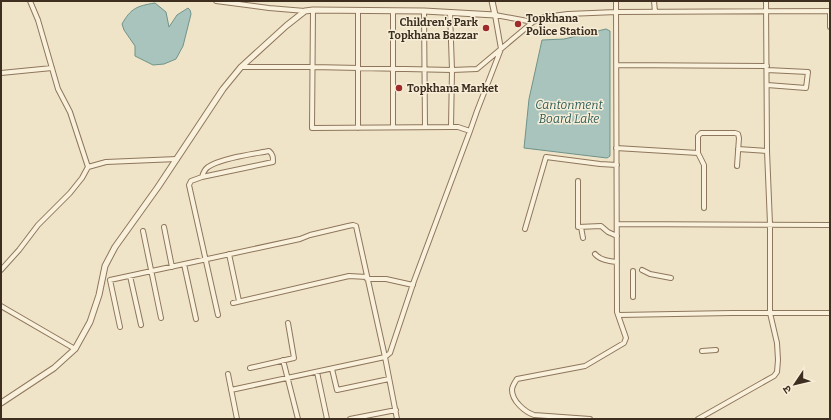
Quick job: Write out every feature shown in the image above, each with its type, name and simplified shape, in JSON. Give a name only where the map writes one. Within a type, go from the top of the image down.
[{"type":"street","points":[[30,1],[38,20],[58,89],[70,112],[88,167]]},
{"type":"street","points":[[216,1],[269,8],[305,10],[450,12],[495,15],[533,22]]},
{"type":"street","points":[[231,390],[385,357],[390,353],[413,285],[501,49],[492,1]]},
{"type":"street","points":[[590,419],[534,415],[523,409],[513,397],[512,390],[517,379],[585,366],[624,344],[626,338],[617,312],[616,1]]},
{"type":"street","points":[[654,1],[655,12]]},
{"type":"street","points":[[698,419],[774,376],[777,372],[777,343],[770,313],[766,1]]},
{"type":"street","points":[[1,403],[54,368],[75,349],[90,322],[99,295],[105,266],[115,247],[177,159],[223,90],[241,67],[305,10]]},
{"type":"street","points":[[313,10],[312,128],[458,127],[470,131]]},
{"type":"street","points":[[358,10],[358,128]]},
{"type":"street","points":[[393,11],[393,127]]},
{"type":"street","points":[[424,11],[425,127]]},
{"type":"street","points":[[241,67],[452,70],[477,69],[533,22],[544,17],[568,14],[616,12],[830,11],[830,27]]},
{"type":"street","points":[[450,12],[452,70],[450,127]]},
{"type":"street","points":[[617,65],[767,68],[808,72],[806,88],[767,86]]},
{"type":"street","points":[[1,72],[52,68]]},
{"type":"street","points":[[704,208],[704,165],[698,153],[698,136],[701,133],[738,134],[737,166]]},
{"type":"street","points":[[616,148],[698,153]]},
{"type":"street","points":[[738,149],[767,151]]},
{"type":"street","points":[[202,177],[204,170],[209,166],[223,160],[269,150],[272,153],[273,162],[202,177],[191,181],[189,185],[218,314]]},
{"type":"street","points":[[525,229],[546,157],[616,165]]},
{"type":"street","points":[[1,270],[19,250],[38,225],[82,178],[88,167],[106,162],[177,159]]},
{"type":"street","points":[[578,181],[578,227],[581,227],[583,238]]},
{"type":"street","points":[[617,224],[830,225]]},
{"type":"street","points":[[120,327],[110,280],[300,239],[310,235],[354,225],[356,226],[398,419]]},
{"type":"street","points":[[581,227],[601,226],[608,232],[617,236]]},
{"type":"street","points":[[164,227],[172,267]]},
{"type":"street","points":[[143,231],[161,318]]},
{"type":"street","points":[[229,254],[239,301]]},
{"type":"street","points":[[595,254],[602,259],[617,262]]},
{"type":"street","points":[[184,264],[196,319]]},
{"type":"street","points":[[633,270],[633,297]]},
{"type":"street","points":[[642,270],[650,274],[671,278]]},
{"type":"street","points":[[130,276],[141,325]]},
{"type":"street","points":[[233,303],[349,276],[386,279],[413,285]]},
{"type":"street","points":[[1,306],[75,349]]},
{"type":"street","points":[[618,315],[830,313]]},
{"type":"street","points":[[250,368],[294,358],[288,323]]},
{"type":"street","points":[[702,351],[716,350]]},
{"type":"street","points":[[283,360],[298,419]]},
{"type":"street","points":[[332,369],[337,390],[389,380]]},
{"type":"street","points":[[317,372],[327,419]]},
{"type":"street","points":[[228,374],[238,419]]},
{"type":"street","points":[[350,419],[396,410]]},
{"type":"water","points":[[155,3],[166,12],[169,27],[177,15],[188,8],[191,14],[183,46],[176,59],[164,64],[153,65],[135,56],[135,46],[124,30],[122,24],[128,14],[135,9],[144,5]]},
{"type":"water","name":"Cantonment Board Lake","points":[[606,29],[610,31],[610,156],[607,158],[524,148],[529,99],[542,40],[564,39]]},
{"type":"place","name":"Topkhana Police Station","points":[[518,24]]},
{"type":"place","name":"Children's Park Topkhana Bazzar","points":[[486,28]]},
{"type":"place","name":"Topkhana Market","points":[[399,88]]}]
